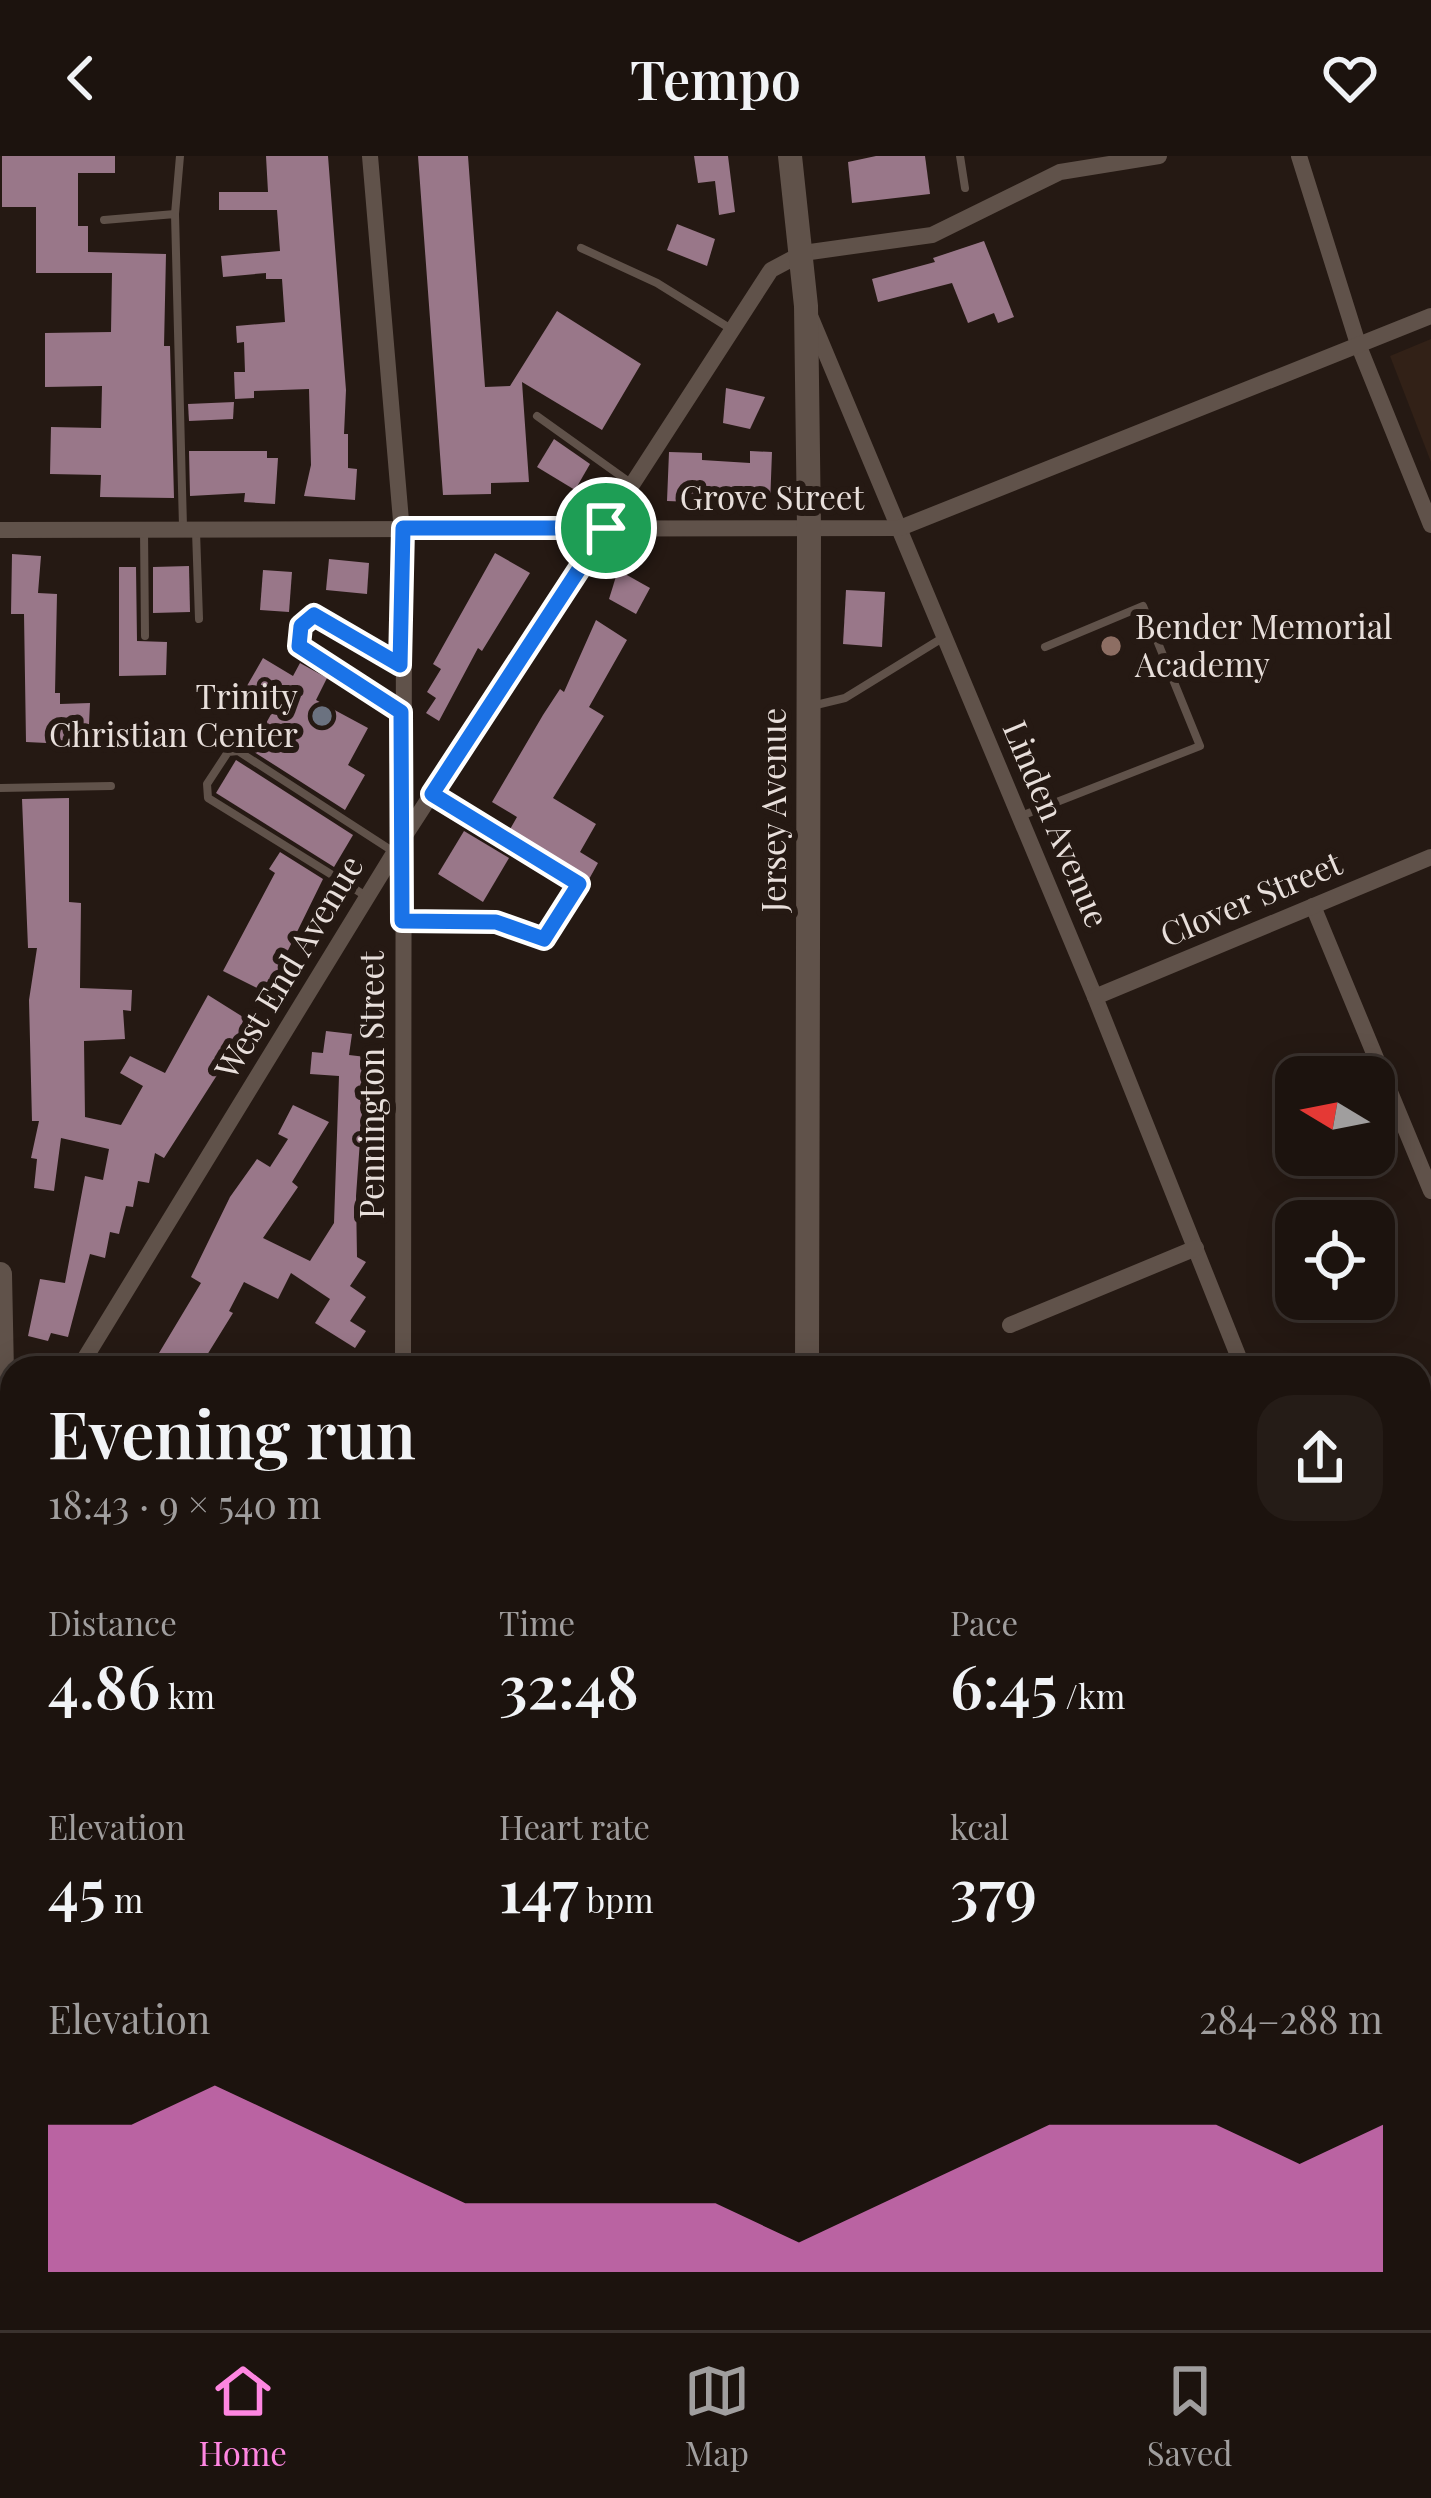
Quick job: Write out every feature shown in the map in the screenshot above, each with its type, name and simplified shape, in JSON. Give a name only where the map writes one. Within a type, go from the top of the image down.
[{"type":"street","name":"Pennington Street","points":[[370,156],[403,528],[398,846],[403,1356]]},
{"type":"street","name":"Jersey Avenue","points":[[790,156],[806,306],[807,1356]]},
{"type":"street","points":[[803,253],[932,235],[1060,172],[1159,156]]},
{"type":"street","points":[[1299,156],[1358,344],[1431,525]]},
{"type":"street","name":"West End Avenue","points":[[86,1356],[398,846],[732,330],[771,270],[803,253]]},
{"type":"street","name":"Linden Avenue","points":[[806,306],[1095,997],[1238,1356]]},
{"type":"street","name":"Grove Street","points":[[0,530],[900,528],[1431,316]]},
{"type":"street","name":"Clover Street","points":[[1095,997],[1431,857]]},
{"type":"street","points":[[1312,906],[1431,1191]]},
{"type":"street","points":[[1010,1325],[1196,1248]]},
{"type":"street","points":[[0,1274],[1,1356]]},
{"type":"lane","points":[[180,156],[175,214],[190,529],[199,619]]},
{"type":"lane","points":[[960,156],[965,188]]},
{"type":"lane","points":[[104,220],[175,214]]},
{"type":"lane","points":[[580,248],[657,283],[732,330]]},
{"type":"lane","points":[[536,416],[634,484]]},
{"type":"lane","points":[[144,529],[145,636]]},
{"type":"lane","points":[[1020,816],[1200,746],[1143,606],[1046,647]]},
{"type":"lane","points":[[400,665],[314,615],[304,619],[297,634],[299,646],[401,712]]},
{"type":"lane","points":[[806,705],[845,698],[945,637]]},
{"type":"lane","points":[[368,897],[208,798],[207,784],[228,752],[238,751],[398,846]]},
{"type":"lane","points":[[0,788],[111,786]]},
{"type":"lane","points":[[402,921],[496,922],[544,939],[579,884],[432,794]]},
{"type":"shaded area","points":[[1431,339],[1431,462],[1390,356]]},
{"type":"building","points":[[2,156],[115,156],[115,173],[78,173],[78,226],[88,226],[88,252],[166,254],[164,346],[170,346],[174,498],[100,497],[101,475],[50,474],[51,427],[101,428],[102,386],[45,387],[45,333],[111,332],[112,273],[36,273],[36,207],[2,207]]},
{"type":"building","points":[[266,156],[328,156],[346,390],[344,434],[348,434],[348,468],[357,469],[355,500],[304,496],[311,465],[309,389],[254,391],[254,398],[235,399],[234,372],[245,372],[244,342],[237,343],[236,326],[285,322],[282,279],[266,279],[266,273],[223,277],[221,256],[280,251],[277,210],[219,210],[219,192],[268,192]]},
{"type":"building","points":[[418,156],[468,156],[485,387],[510,386],[557,311],[641,364],[602,430],[522,382],[529,482],[491,483],[491,494],[443,495]]},
{"type":"building","points":[[694,156],[728,156],[735,212],[719,215],[715,181],[698,183]]},
{"type":"building","points":[[876,156],[925,156],[930,194],[852,203],[848,162]]},
{"type":"building","points":[[677,224],[715,239],[707,266],[667,250]]},
{"type":"building","points":[[984,241],[1014,317],[998,323],[994,313],[968,323],[952,283],[878,302],[872,279],[935,262],[933,258]]},
{"type":"building","points":[[726,388],[765,397],[750,429],[723,423]]},
{"type":"building","points":[[234,402],[233,419],[189,421],[188,404]]},
{"type":"building","points":[[554,439],[590,464],[575,490],[537,467]]},
{"type":"building","points":[[189,451],[267,451],[267,458],[278,458],[275,504],[244,502],[245,493],[190,496]]},
{"type":"building","points":[[750,451],[772,452],[770,505],[667,501],[669,452],[750,463]]},
{"type":"building","points":[[495,553],[530,573],[482,651],[478,648],[439,721],[426,713],[436,698],[427,692],[441,669],[433,664]]},
{"type":"building","points":[[12,554],[41,556],[38,593],[57,594],[55,693],[60,693],[60,704],[90,703],[88,745],[26,742],[24,614],[11,614]]},
{"type":"building","points":[[329,559],[369,563],[367,594],[326,590]]},
{"type":"building","points":[[189,566],[190,612],[153,613],[153,567]]},
{"type":"building","points":[[119,567],[136,567],[137,641],[167,642],[166,675],[119,676]]},
{"type":"building","points":[[263,570],[292,572],[289,612],[260,610]]},
{"type":"building","points":[[618,570],[650,588],[636,614],[609,599]]},
{"type":"building","points":[[846,590],[885,592],[882,647],[843,644]]},
{"type":"building","points":[[596,620],[627,640],[589,707],[604,716],[553,798],[596,824],[580,852],[598,863],[588,881],[509,831],[517,817],[492,802],[560,689],[564,692]]},
{"type":"building","points":[[263,658],[293,676],[300,663],[327,678],[316,700],[368,728],[348,765],[365,775],[345,810],[251,750],[274,709],[244,691]]},
{"type":"building","points":[[236,760],[353,835],[334,867],[216,793]]},
{"type":"building","points":[[69,798],[69,902],[81,903],[80,988],[132,990],[131,1011],[123,1010],[125,1039],[84,1041],[85,1117],[121,1125],[143,1086],[120,1073],[130,1056],[165,1073],[208,995],[251,1022],[164,1158],[155,1153],[149,1183],[138,1181],[133,1207],[126,1206],[119,1234],[110,1232],[105,1258],[90,1254],[68,1337],[51,1333],[48,1341],[28,1336],[40,1279],[65,1283],[85,1176],[103,1180],[109,1149],[61,1138],[54,1191],[34,1188],[37,1159],[31,1158],[39,1121],[32,1121],[29,1000],[37,948],[28,948],[22,799]]},
{"type":"building","points":[[464,831],[509,858],[483,902],[438,874]]},
{"type":"building","points":[[280,852],[323,879],[267,993],[223,971],[275,873],[269,869]]},
{"type":"building","points":[[326,1031],[352,1034],[349,1055],[366,1057],[356,1196],[357,1257],[366,1262],[350,1286],[366,1297],[350,1321],[366,1331],[355,1348],[315,1323],[330,1299],[291,1273],[278,1299],[244,1282],[229,1311],[233,1313],[206,1356],[157,1356],[201,1283],[191,1277],[230,1197],[257,1159],[270,1167],[288,1139],[278,1134],[293,1105],[329,1122],[292,1182],[298,1187],[263,1238],[310,1261],[334,1223],[339,1076],[310,1074],[312,1052],[323,1053]]},
{"type":"place","name":"Bender Memorial Academy","points":[[1111,646]]},
{"type":"place","name":"Trinity Christian Center","points":[[322,716]]},
{"type":"route","points":[[403,528],[606,528],[432,794],[579,884],[544,939],[496,922],[402,921],[401,712],[299,646],[297,634],[304,619],[314,615],[400,665],[403,528]]}]
